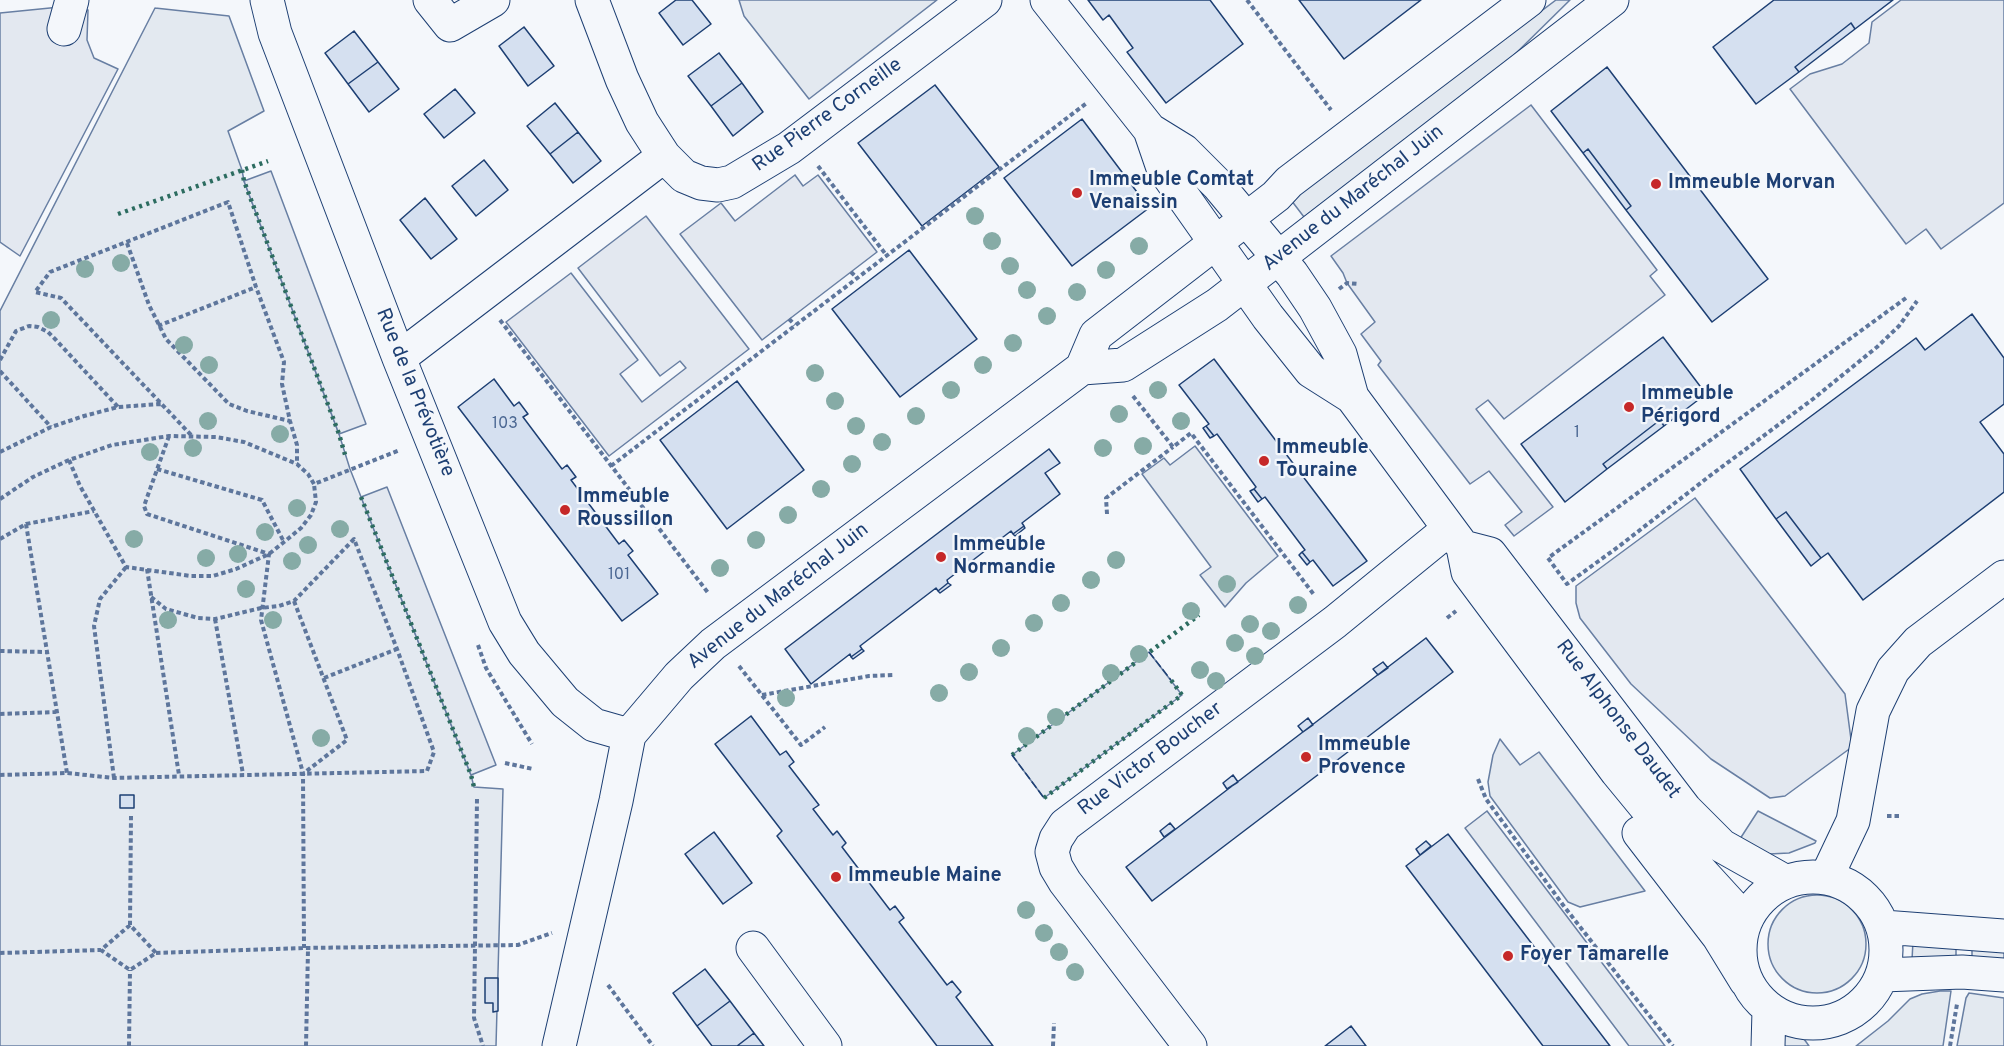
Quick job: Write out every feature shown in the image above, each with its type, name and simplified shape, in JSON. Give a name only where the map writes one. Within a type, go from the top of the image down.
[{"type":"street","name":"Rue de la Prévotière","points":[[267,0],[275,33],[399,358],[505,622],[524,653],[565,702],[594,725],[629,735]]},
{"type":"street","points":[[430,0],[450,25],[493,0]]},
{"type":"street","name":"Rue Pierre Corneille","points":[[592,0],[622,79],[642,122],[664,156],[684,176],[700,183],[718,185],[732,182],[747,174],[799,141],[985,0]]},
{"type":"street","points":[[1047,0],[1149,130],[1163,168],[1216,242]]},
{"type":"street","points":[[1082,368],[1096,335],[1276,196],[1289,182],[1529,0]]},
{"type":"street","name":"Avenue du Maréchal Juin","points":[[559,1046],[616,801],[629,735],[679,676],[713,644],[1082,368],[1123,365],[1217,305],[1612,0]]},
{"type":"street","points":[[1149,130],[1184,151],[1247,218]]},
{"type":"street","points":[[399,358],[664,156]]},
{"type":"street","name":"Rue Alphonse Daudet","points":[[1247,218],[1305,291],[1340,354],[1352,397],[1456,538],[1468,572],[1617,772],[1682,851],[1745,920]]},
{"type":"street","name":"Rue Alphonse Daudet","points":[[1216,242],[1311,371],[1352,397]]},
{"type":"street","points":[[1456,538],[1459,595],[1603,787],[1712,927],[1746,981],[1769,1011],[1785,1019],[1803,1023],[1825,1034],[1865,1002],[1875,990],[1882,975],[1886,943],[1883,927],[1874,908],[1850,886],[1826,878],[1803,877],[1786,882],[1754,904],[1745,920],[1739,943],[1740,963],[1746,981]]},
{"type":"street","name":"Rue Alphonse Daudet","points":[[1456,538],[1490,554],[1684,809],[1722,846],[1786,882]]},
{"type":"street","name":"Rue Victor Boucher","points":[[1190,1046],[1056,867],[1052,852],[1065,825],[1335,622],[1456,538]]},
{"type":"street","points":[[1826,878],[1853,821],[1873,711],[1893,670],[1918,642],[2004,577]]},
{"type":"street","points":[[1883,927],[2004,936]]},
{"type":"street","points":[[753,948],[825,1046]]},
{"type":"street","points":[[1882,975],[1962,972],[2004,975]]},
{"type":"street","points":[[1768,1046],[1769,1011]]},
{"type":"path","points":[[1247,0],[1332,111]]},
{"type":"path","points":[[611,466],[1113,83]]},
{"type":"path","points":[[799,141],[887,256]]},
{"type":"path","points":[[191,435],[61,298],[35,292],[50,272],[228,202],[284,362],[282,384],[297,445],[297,465]]},
{"type":"path","points":[[127,243],[158,326],[166,339],[229,404],[247,411],[290,421]]},
{"type":"path","points":[[851,272],[857,278]]},
{"type":"path","points":[[1333,294],[1347,284],[1358,284]]},
{"type":"path","points":[[158,326],[256,287]]},
{"type":"path","points":[[481,295],[709,594]]},
{"type":"path","points":[[1906,298],[1548,558],[1567,584],[1877,348],[1899,326],[1917,301]]},
{"type":"path","points":[[789,319],[795,326]]},
{"type":"path","points":[[0,360],[16,331],[29,326],[38,327],[48,332],[56,340],[118,407]]},
{"type":"path","points":[[0,371],[51,427]]},
{"type":"path","points":[[1130,393],[1173,447]]},
{"type":"path","points":[[0,453],[51,427],[118,407],[162,404]]},
{"type":"path","points":[[1107,514],[1106,498],[1191,433],[1335,622]]},
{"type":"path","points":[[0,499],[33,477],[69,460],[112,445],[169,436],[191,435],[244,442],[297,465],[308,474],[314,484],[316,502],[311,515],[301,528],[269,554],[236,569],[213,576],[191,576],[126,567]]},
{"type":"path","points":[[169,436],[144,506],[147,514],[269,554]]},
{"type":"path","points":[[314,484],[431,437]]},
{"type":"path","points":[[69,460],[94,511],[126,567]]},
{"type":"path","points":[[157,469],[262,500],[284,543]]},
{"type":"path","points":[[0,539],[26,524],[94,511]]},
{"type":"path","points":[[26,524],[67,773]]},
{"type":"path","points":[[0,775],[67,773],[114,778],[427,771],[434,752],[354,539],[294,602],[215,620],[182,615],[166,609],[151,597]]},
{"type":"path","points":[[269,554],[261,620],[303,774],[306,1046]]},
{"type":"path","points":[[114,778],[94,626],[100,600],[126,567]]},
{"type":"path","points":[[147,569],[179,775]]},
{"type":"path","points":[[294,602],[346,740],[303,774]]},
{"type":"path","points":[[215,620],[243,774]]},
{"type":"path","points":[[324,678],[397,649]]},
{"type":"path","points":[[0,651],[47,652]]},
{"type":"path","points":[[739,666],[801,745],[825,727]]},
{"type":"path","points":[[762,695],[869,676],[892,675]]},
{"type":"path","points":[[0,714],[56,712]]},
{"type":"path","points":[[505,763],[533,769]]},
{"type":"path","points":[[1478,779],[1486,799],[1549,886],[1673,1046]]},
{"type":"path","points":[[477,799],[474,1018],[483,1046]]},
{"type":"path","points":[[131,816],[130,925],[156,953]]},
{"type":"path","points":[[101,950],[130,925]]},
{"type":"path","points":[[130,970],[156,953],[518,945],[553,932]]},
{"type":"path","points":[[0,953],[101,950],[130,970]]},
{"type":"path","points":[[129,1046],[130,970]]},
{"type":"path","points":[[1950,1046],[1958,998]]},
{"type":"path","points":[[632,1016],[653,1046]]},
{"type":"path","points":[[1053,1046],[1054,1023]]},
{"type":"shaded area","points":[[739,0],[937,0],[809,99],[744,16]]},
{"type":"shaded area","points":[[1556,0],[1570,0],[1506,63],[1304,217],[1291,200]]},
{"type":"shaded area","points":[[1901,0],[2004,0],[2004,203],[1941,249],[1926,229],[1906,244],[1790,89],[1810,74],[1842,64],[1869,43],[1872,22]]},
{"type":"shaded area","points":[[60,7],[88,10],[87,40],[94,58],[118,69],[20,256],[0,242],[0,13]]},
{"type":"shaded area","points":[[155,8],[229,16],[264,111],[228,131],[244,181],[350,469],[474,787],[503,789],[496,1046],[0,1046],[0,311]]},
{"type":"shaded area","points":[[1531,105],[1657,270],[1650,276],[1665,295],[1504,419],[1488,400],[1476,409],[1553,507],[1514,536],[1505,525],[1522,512],[1489,471],[1470,484],[1378,365],[1381,361],[1361,334],[1375,322],[1331,256]]},
{"type":"shaded area","points":[[271,171],[366,424],[339,434],[244,181]]},
{"type":"shaded area","points":[[795,175],[803,186],[818,175],[877,252],[762,340],[680,234],[721,203],[735,221]]},
{"type":"shaded area","points":[[646,216],[749,349],[609,456],[506,322],[571,273],[638,360],[620,374],[642,402],[686,368],[680,361],[660,376],[578,268]]},
{"type":"shaded area","points":[[1195,446],[1278,556],[1246,583],[1225,607],[1200,575],[1211,567],[1142,474],[1164,458],[1170,465]]},
{"type":"shaded area","points":[[387,487],[496,765],[471,775],[361,497]]},
{"type":"shaded area","points":[[1695,498],[1845,694],[1852,747],[1785,796],[1770,798],[1711,759],[1631,684],[1580,618],[1576,603],[1576,586]]},
{"type":"shaded area","points":[[1149,652],[1182,695],[1044,798],[1012,755]]},
{"type":"shaded area","points":[[1500,739],[1520,765],[1539,752],[1645,891],[1580,907],[1568,902],[1490,796],[1488,782],[1493,755]]},
{"type":"shaded area","points":[[1487,811],[1665,1046],[1629,1046],[1465,828]]},
{"type":"shaded area","points":[[1758,811],[1816,841],[1815,843],[1789,853],[1769,854],[1738,842]]},
{"type":"shaded area","points":[[1817,895],[1836,899],[1852,909],[1862,925],[1866,944],[1862,963],[1852,979],[1836,989],[1817,993],[1798,989],[1782,979],[1772,963],[1768,944],[1772,925],[1782,909],[1798,899]]},
{"type":"shaded area","points":[[1913,941],[1956,945],[1956,960],[1912,960]]},
{"type":"shaded area","points":[[1972,946],[2004,948],[2004,960],[1972,960]]},
{"type":"shaded area","points":[[1940,991],[1951,991],[1943,1046],[1856,1046],[1888,1021],[1910,999]]},
{"type":"shaded area","points":[[1969,993],[2004,998],[2004,1046],[1957,1046],[1966,998]]},
{"type":"shaded area","points":[[1779,1033],[1804,1039],[1809,1046],[1781,1046]]},
{"type":"building","points":[[676,0],[692,0],[711,24],[683,45],[659,13]]},
{"type":"building","points":[[1088,0],[1210,0],[1243,44],[1166,103],[1127,52],[1133,48],[1109,15],[1103,20]]},
{"type":"building","points":[[1299,0],[1421,0],[1344,59]]},
{"type":"building","points":[[1774,0],[1893,0],[1855,29],[1851,23],[1795,67],[1799,72],[1756,104],[1713,47]]},
{"type":"building","points":[[1851,23],[1855,29],[1799,72],[1795,67]]},
{"type":"building","points":[[524,27],[554,66],[528,86],[499,46]]},
{"type":"building","points":[[354,31],[378,62],[348,84],[325,53]]},
{"type":"building","points":[[719,53],[742,83],[711,106],[688,76]]},
{"type":"building","points":[[378,62],[399,89],[369,112],[348,84]]},
{"type":"building","name":"Immeuble Morvan","points":[[1607,67],[1768,279],[1712,322],[1626,210],[1631,206],[1588,149],[1583,153],[1551,111]]},
{"type":"building","points":[[742,83],[763,112],[733,136],[711,106]]},
{"type":"building","points":[[935,85],[999,167],[922,226],[858,143]]},
{"type":"building","points":[[455,89],[475,113],[444,138],[424,114]]},
{"type":"building","points":[[555,103],[578,132],[550,154],[527,126]]},
{"type":"building","name":"Immeuble Comtat Venaissin","points":[[1082,119],[1149,208],[1072,266],[1004,178]]},
{"type":"building","points":[[578,132],[601,161],[573,183],[550,154]]},
{"type":"building","points":[[1588,149],[1631,206],[1626,210],[1583,153]]},
{"type":"building","points":[[484,160],[508,190],[476,216],[452,186]]},
{"type":"building","points":[[425,198],[457,239],[431,259],[400,220]]},
{"type":"building","points":[[909,250],[977,339],[900,397],[832,309]]},
{"type":"building","points":[[1972,314],[2004,358],[2004,404],[1980,422],[2004,454],[2004,492],[1863,600],[1828,553],[1821,558],[1786,512],[1776,519],[1740,469],[1916,338],[1925,350]]},
{"type":"building","name":"Immeuble Périgord","points":[[1663,337],[1706,394],[1664,426],[1660,420],[1603,464],[1607,469],[1565,502],[1521,444]]},
{"type":"building","name":"Immeuble Touraine","points":[[1214,359],[1367,561],[1333,586],[1313,560],[1310,562],[1302,552],[1305,550],[1265,497],[1262,499],[1254,489],[1256,487],[1217,434],[1214,436],[1206,426],[1209,424],[1179,385]]},
{"type":"building","name":"Immeuble Roussillon","points":[[494,379],[514,406],[519,402],[528,414],[523,417],[562,469],[567,465],[576,477],[571,480],[619,544],[624,540],[633,551],[628,555],[658,594],[622,621],[458,407]]},
{"type":"building","points":[[737,381],[804,470],[727,529],[660,440]]},
{"type":"building","points":[[1660,420],[1664,426],[1607,469],[1603,464]]},
{"type":"building","points":[[1206,426],[1214,436],[1210,438],[1203,428]]},
{"type":"building","name":"Immeuble Normandie","points":[[1049,449],[1060,463],[1045,473],[1060,494],[1022,523],[1024,526],[1013,534],[1011,531],[947,580],[948,583],[938,591],[936,588],[860,646],[862,649],[851,657],[850,654],[811,684],[785,649]]},
{"type":"building","points":[[1254,489],[1262,499],[1258,502],[1250,491]]},
{"type":"building","points":[[1786,512],[1821,558],[1811,566],[1776,519]]},
{"type":"building","points":[[1024,526],[1025,528],[1015,536],[1013,534]]},
{"type":"building","points":[[1302,552],[1310,562],[1307,565],[1299,555]]},
{"type":"building","points":[[948,583],[951,585],[940,593],[938,591]]},
{"type":"building","name":"Immeuble Provence","points":[[1426,638],[1453,672],[1152,901],[1126,867]]},
{"type":"building","points":[[862,649],[864,651],[853,659],[851,657]]},
{"type":"building","points":[[1383,662],[1388,668],[1378,675],[1373,669]]},
{"type":"building","name":"Immeuble Maine","points":[[751,716],[780,755],[786,751],[794,762],[789,766],[819,805],[813,809],[833,835],[837,831],[846,843],[842,847],[890,910],[895,906],[904,918],[899,922],[947,985],[952,981],[961,992],[956,997],[993,1046],[937,1046],[777,836],[782,831],[715,744]]},
{"type":"building","points":[[1308,718],[1313,725],[1303,732],[1298,726]]},
{"type":"building","points":[[1233,775],[1238,782],[1227,789],[1223,783]]},
{"type":"building","points":[[120,795],[134,795],[134,808],[120,808]]},
{"type":"building","points":[[1170,823],[1175,829],[1164,837],[1160,831]]},
{"type":"building","points":[[714,832],[752,883],[723,904],[685,854]]},
{"type":"building","name":"Foyer Tamarelle","points":[[1448,834],[1610,1046],[1543,1046],[1406,866]]},
{"type":"building","points":[[1426,841],[1431,846],[1420,855],[1416,849]]},
{"type":"building","points":[[705,969],[730,1001],[697,1026],[673,993]]},
{"type":"building","points":[[485,978],[498,978],[498,1011],[493,1012],[493,1003],[485,1003]]},
{"type":"building","points":[[730,1001],[754,1033],[737,1046],[712,1046],[697,1026]]},
{"type":"building","points":[[1351,1026],[1366,1046],[1325,1046]]},
{"type":"building","points":[[754,1033],[764,1046],[737,1046]]},
{"type":"hedge","points":[[118,214],[268,161]]},
{"type":"hedge","points":[[242,170],[244,181],[346,458]]},
{"type":"hedge","points":[[361,497],[474,787]]},
{"type":"hedge","points":[[1012,755],[1199,615]]},
{"type":"hedge","points":[[1044,798],[1182,695],[1171,680]]},
{"type":"fence","points":[[1149,652],[1171,680]]},
{"type":"fence","points":[[1012,755],[1044,798]]},
{"type":"place","name":"Immeuble Morvan","points":[[1656,184]]},
{"type":"place","name":"Immeuble Comtat Venaissin","points":[[1077,193]]},
{"type":"place","name":"Immeuble Périgord","points":[[1629,407]]},
{"type":"place","name":"Immeuble Touraine","points":[[1264,461]]},
{"type":"place","name":"Immeuble Roussillon","points":[[565,510]]},
{"type":"place","name":"Immeuble Normandie","points":[[941,557]]},
{"type":"place","name":"Immeuble Provence","points":[[1306,757]]},
{"type":"place","name":"Immeuble Maine","points":[[836,877]]},
{"type":"place","name":"Foyer Tamarelle","points":[[1508,956]]}]
